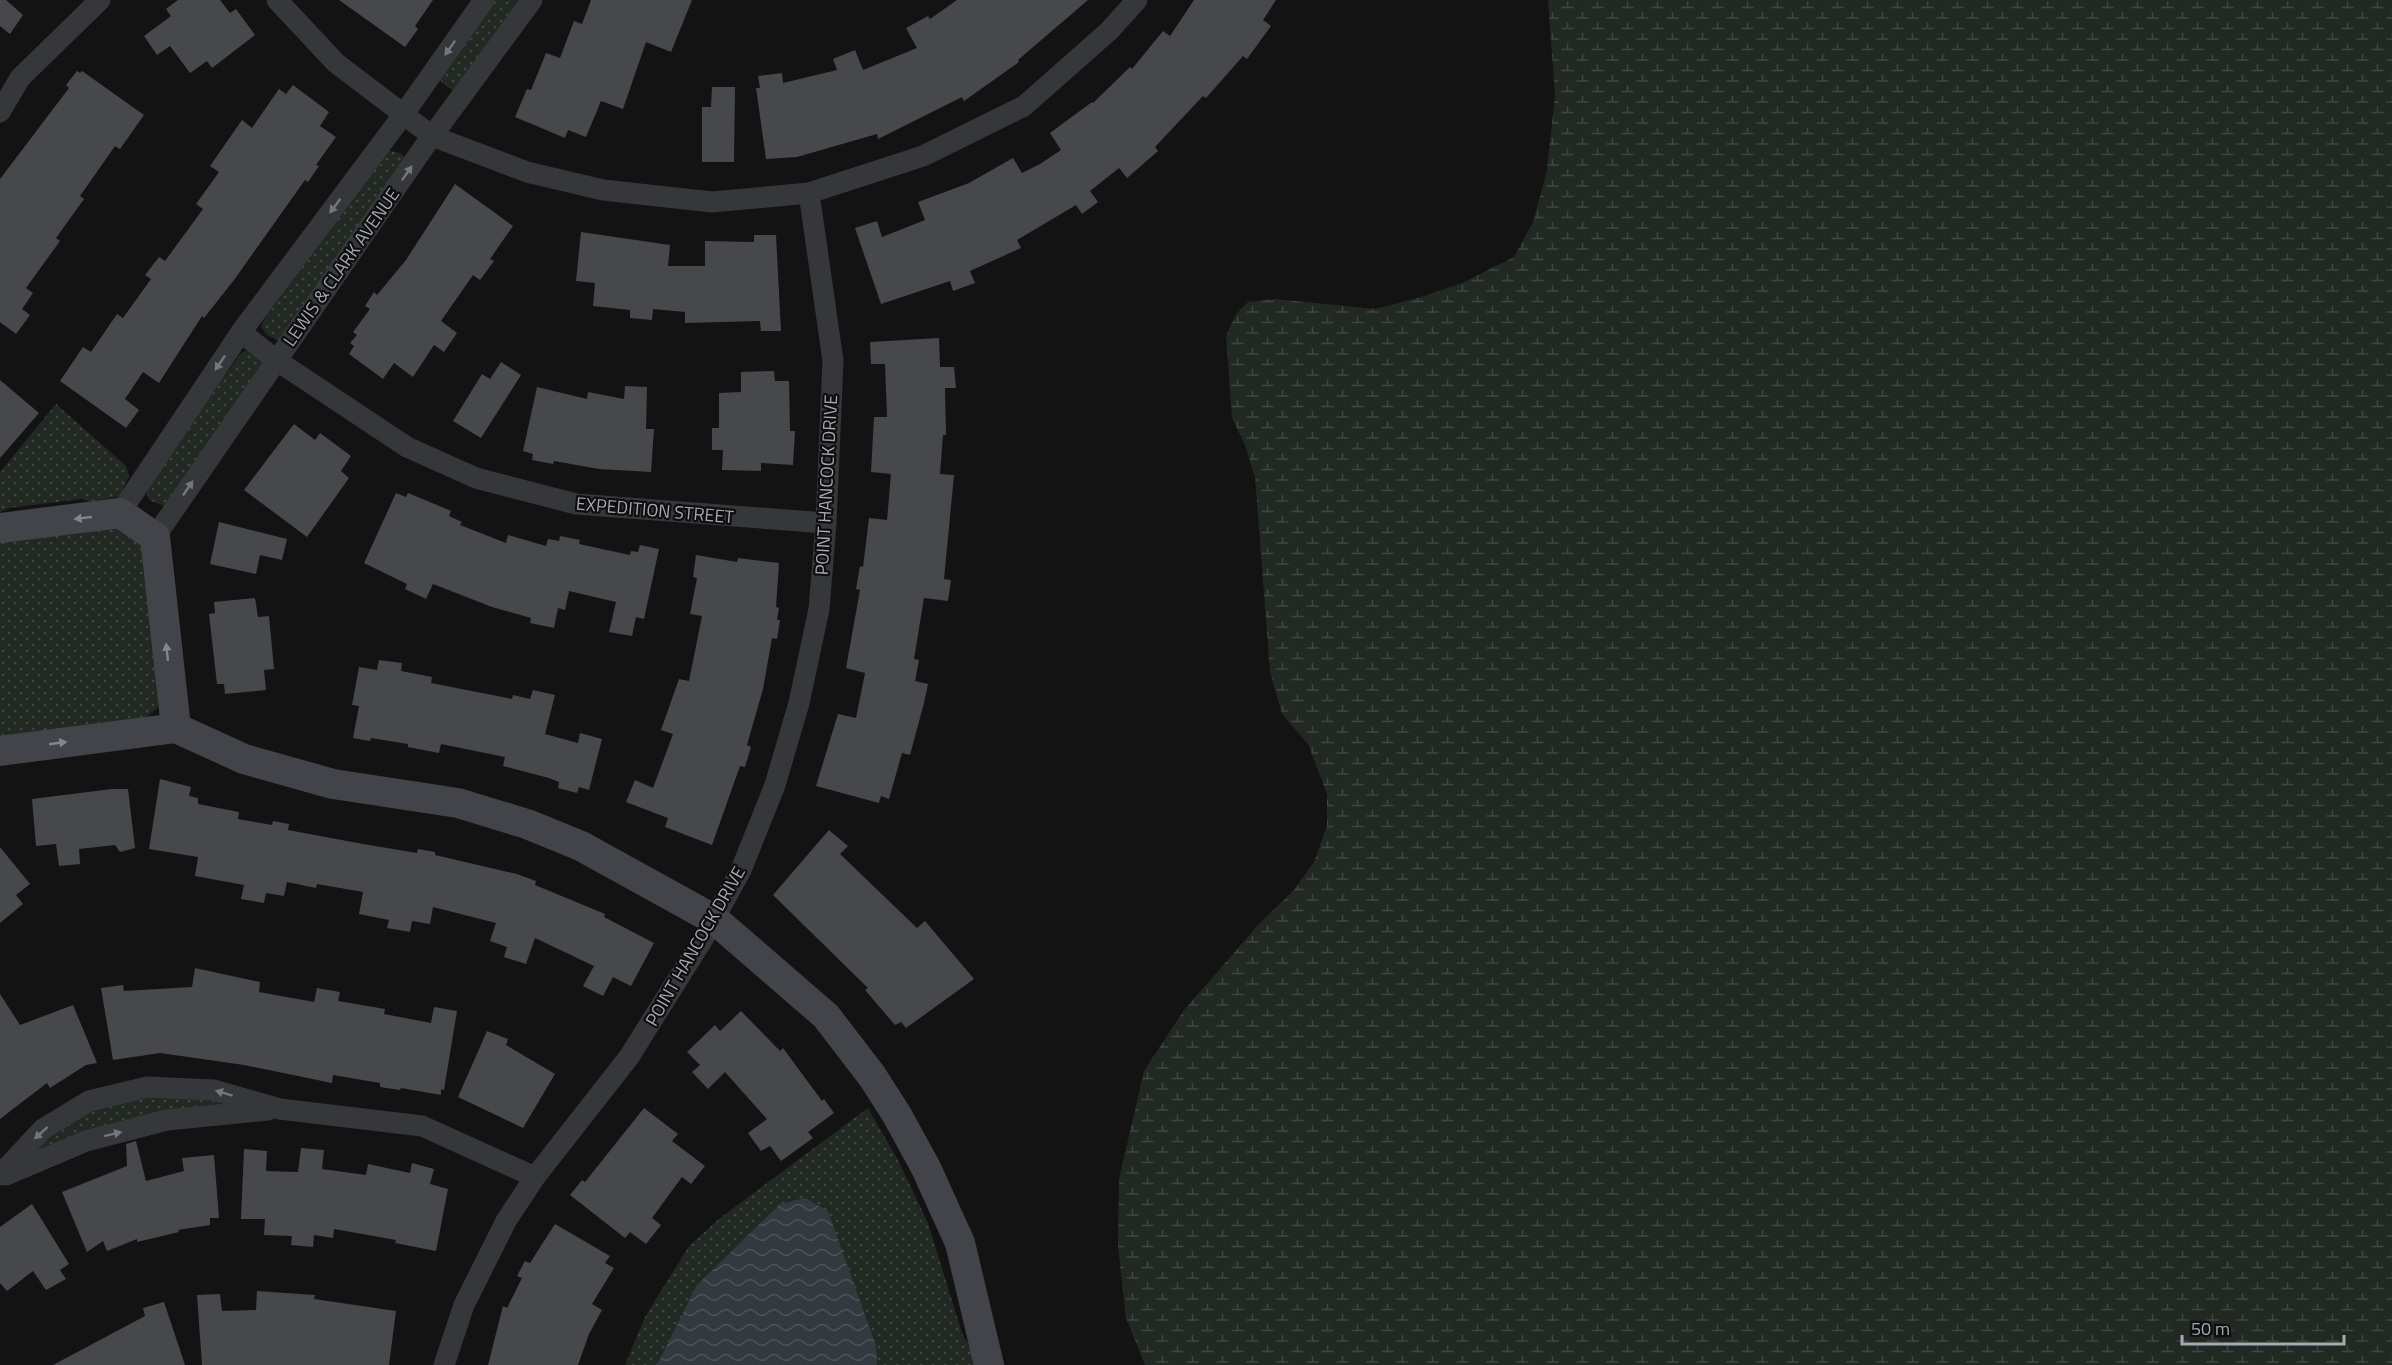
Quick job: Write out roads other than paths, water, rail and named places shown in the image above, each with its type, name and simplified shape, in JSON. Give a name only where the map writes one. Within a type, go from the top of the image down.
[{"type":"street","points":[[0,112],[20,78],[100,0]]},
{"type":"street","points":[[277,0],[336,63],[432,136],[527,172],[603,190],[712,202],[809,193],[923,156],[1024,106],[1109,31],[1137,0]]},
{"type":"street","points":[[120,513],[241,332],[403,114],[484,0]]},
{"type":"street","name":"LEWIS & CLARK AVENUE","points":[[155,537],[432,136],[532,0]]},
{"type":"street","name":"POINT HANCOCK DRIVE","points":[[444,1365],[464,1305],[506,1221],[535,1177],[629,1057],[715,920],[741,870],[775,785],[799,703],[819,609],[826,523],[833,361],[809,193]]},
{"type":"street","name":"EXPEDITION STREET","points":[[241,332],[276,360],[407,447],[476,478],[576,504],[826,523]]},
{"type":"street","points":[[0,528],[120,513],[155,537],[176,728]]},
{"type":"street","points":[[0,751],[176,728],[244,759],[333,784],[458,803],[527,824],[581,846],[715,920],[826,1016],[872,1076],[897,1115],[926,1168],[960,1243],[989,1365]]},
{"type":"street","points":[[0,1176],[43,1129],[88,1101],[147,1087],[214,1090],[280,1109],[422,1126],[535,1177]]},
{"type":"street","points":[[0,1176],[86,1141],[167,1120],[280,1109]]},
{"type":"water","points":[[805,1198],[828,1211],[876,1346],[877,1365],[657,1365],[697,1285],[780,1204]]}]
